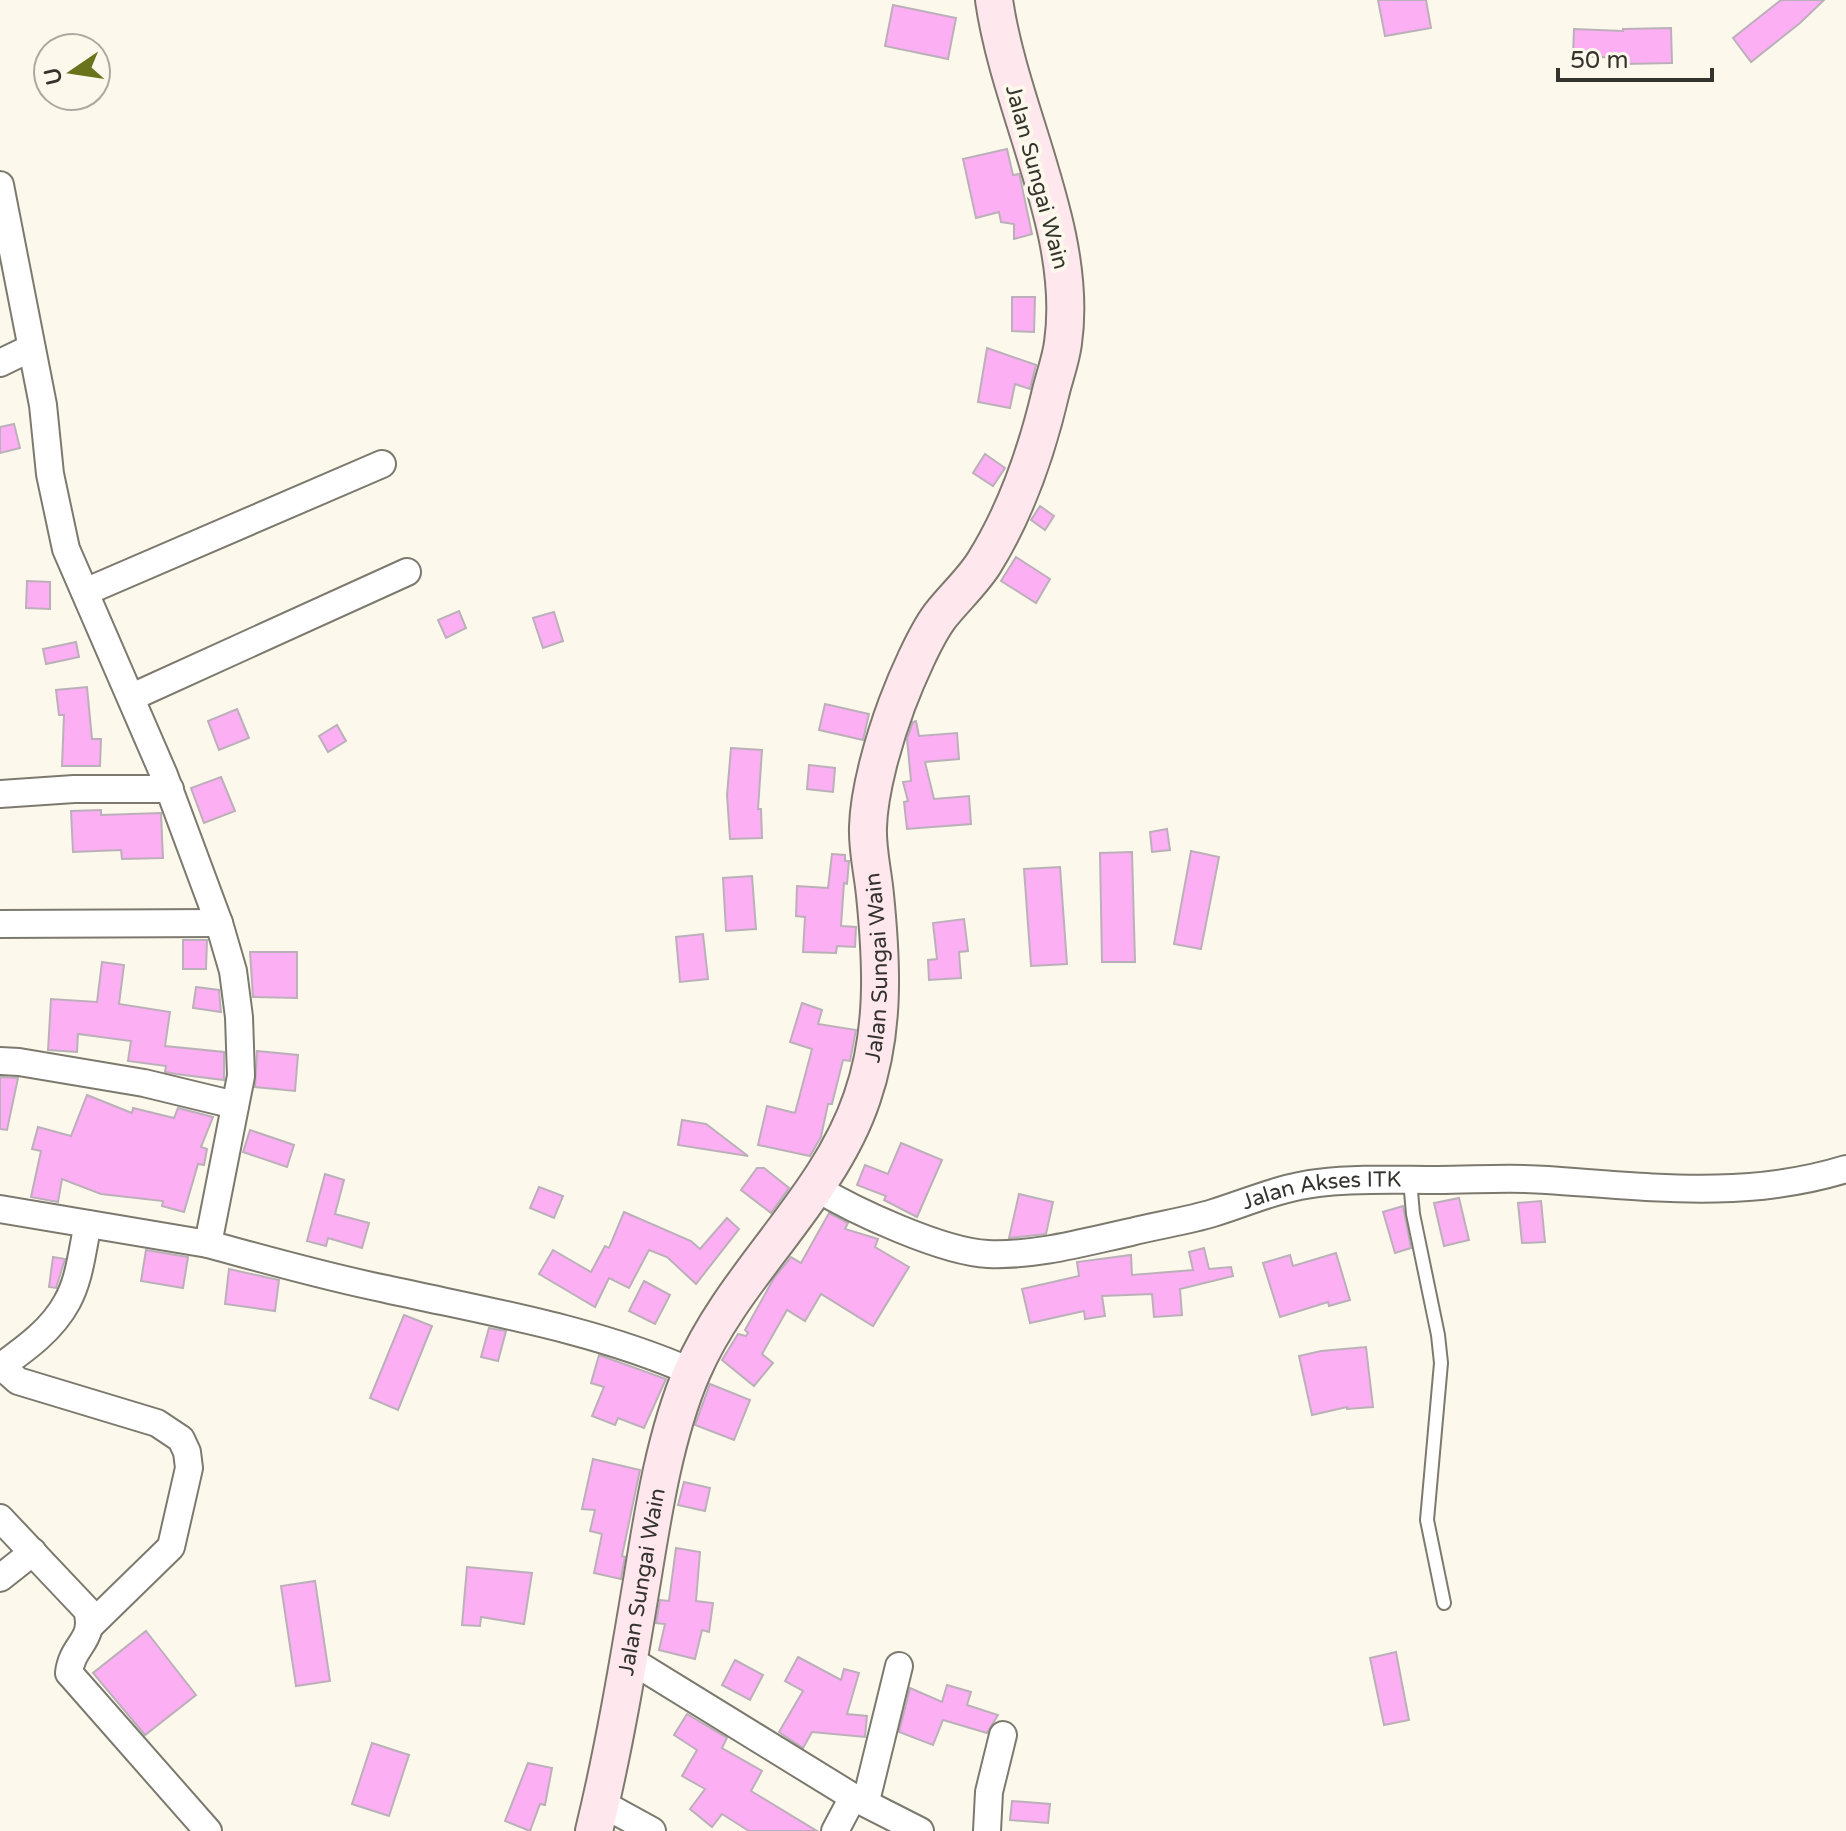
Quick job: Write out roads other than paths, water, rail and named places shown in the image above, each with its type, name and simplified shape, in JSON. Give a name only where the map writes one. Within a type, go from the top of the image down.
[{"type":"street","name":"Jalan Sungai Wain","points":[[597,1817],[629,1659],[652,1521],[678,1409],[708,1340],[760,1259],[815,1187],[846,1135],[862,1098],[877,1039],[882,985],[867,828],[876,777],[893,719],[937,620],[982,567],[1015,508],[1043,425],[1063,343],[1065,285],[1052,218],[1000,39],[994,0]]},
{"type":"street","points":[[0,185],[43,405],[50,474],[66,549],[170,789],[219,923],[233,971],[239,1017],[241,1076],[208,1244]]},
{"type":"street","points":[[0,363],[31,348]]},
{"type":"street","points":[[85,592],[382,464]]},
{"type":"street","points":[[132,697],[407,572]]},
{"type":"street","points":[[0,794],[74,789],[170,789]]},
{"type":"street","points":[[0,924],[219,923]]},
{"type":"street","points":[[0,1061],[144,1083],[235,1105]]},
{"type":"street","name":"Jalan Akses ITK","points":[[815,1187],[840,1202],[910,1232],[963,1250],[987,1254],[1026,1253],[1072,1245],[1211,1214],[1314,1183],[1355,1179],[1544,1180],[1647,1189],[1753,1188],[1846,1169]]},
{"type":"street","points":[[0,1209],[208,1244],[341,1280],[561,1327],[648,1353],[692,1372]]},
{"type":"street","points":[[88,1224],[76,1281],[67,1303],[28,1347],[1,1367],[18,1381],[157,1423],[181,1439],[187,1452],[189,1468],[171,1547],[91,1625],[88,1635],[71,1658],[69,1673],[208,1831]]},
{"type":"street","points":[[0,1518],[87,1610],[91,1625]]},
{"type":"street","points":[[0,1578],[33,1552]]},
{"type":"street","points":[[629,1659],[859,1799],[920,1831]]},
{"type":"street","points":[[835,1831],[859,1799],[899,1666]]},
{"type":"street","points":[[987,1831],[989,1792],[1003,1735]]},
{"type":"street","points":[[597,1817],[652,1831]]},
{"type":"lane","points":[[1410,1180],[1413,1214],[1441,1363],[1427,1520],[1444,1603]]}]
